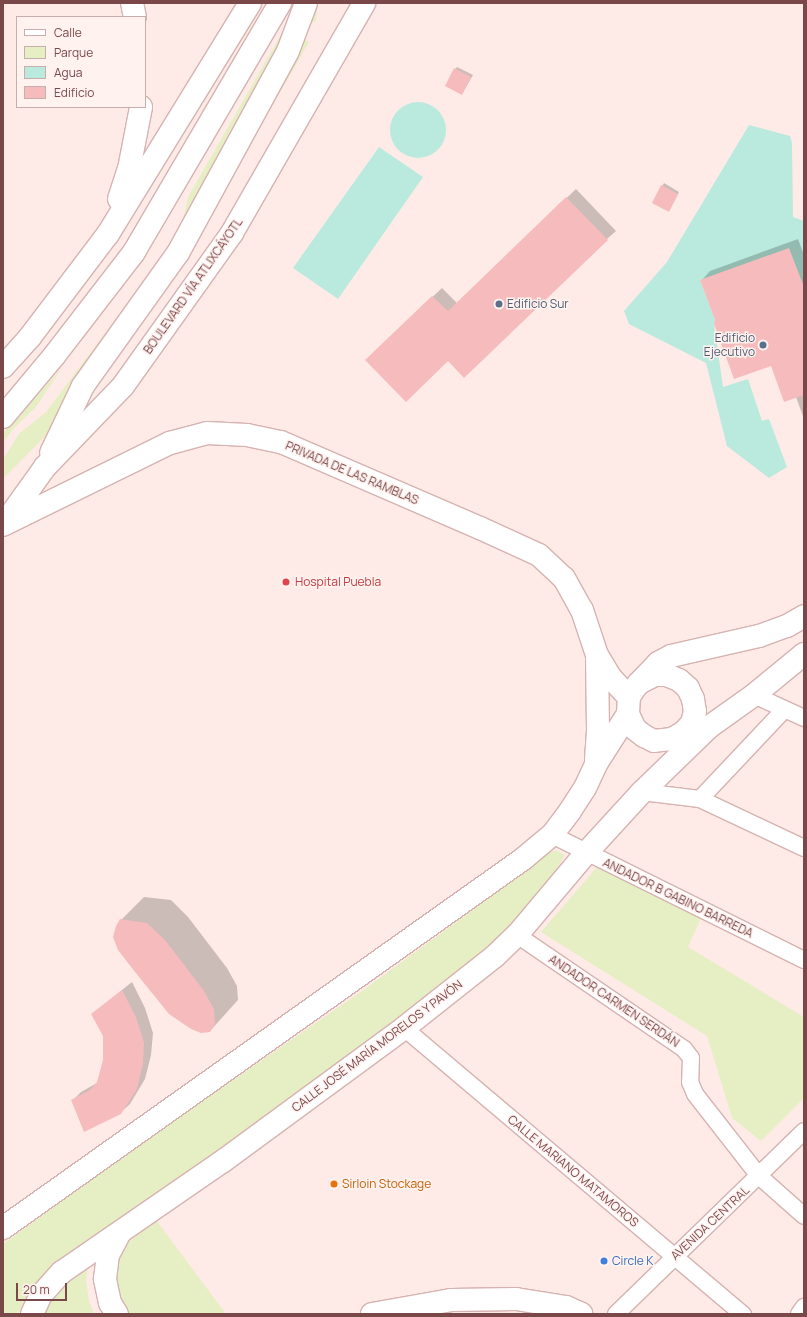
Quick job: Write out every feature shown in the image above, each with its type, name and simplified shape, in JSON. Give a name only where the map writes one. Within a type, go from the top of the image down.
[{"type":"street","points":[[132,3],[135,16]]},
{"type":"street","points":[[3,367],[30,337],[108,234],[250,3]]},
{"type":"street","points":[[3,417],[54,356],[134,252],[280,3]]},
{"type":"street","points":[[45,466],[83,386],[178,253],[288,51],[306,3]]},
{"type":"street","name":"BOULEVARD VÍA ATLIXCÁYOTL","points":[[3,525],[45,466],[123,386],[232,233],[364,3]]},
{"type":"street","points":[[108,234],[129,168],[141,108]]},
{"type":"street","name":"PRIVADA DE LAS RAMBLAS","points":[[3,525],[170,443],[208,433],[247,435],[281,442],[480,528],[539,556],[564,578],[568,584],[582,610],[597,655],[611,678],[632,698]]},
{"type":"street","points":[[3,1228],[523,859],[552,835],[585,788],[596,764],[632,698],[658,663],[671,656],[759,636],[787,626],[804,616]]},
{"type":"street","points":[[632,698],[635,729],[654,741],[664,741],[682,734],[710,727],[754,695],[804,654]]},
{"type":"street","points":[[596,764],[598,729],[597,655]]},
{"type":"street","points":[[632,698],[655,675],[667,675],[679,680],[688,688],[693,699],[695,711],[692,723],[682,734],[675,759]]},
{"type":"street","points":[[754,695],[804,718]]},
{"type":"street","points":[[700,799],[784,710]]},
{"type":"street","name":"CALLE JOSÉ MARÍA MORELOS Y PAVÓN","points":[[32,1314],[41,1295],[62,1272],[223,1161],[404,1028],[494,957],[517,935],[586,852],[642,792],[710,727]]},
{"type":"street","points":[[642,792],[700,799],[804,848]]},
{"type":"street","name":"ANDADOR B GABINO BARREDA","points":[[552,835],[804,960]]},
{"type":"street","name":"ANDADOR CARMEN SERDÁN","points":[[517,935],[684,1049],[690,1058],[690,1082],[695,1094],[760,1176],[804,1216]]},
{"type":"street","name":"CALLE MARIANO MATAMOROS","points":[[404,1028],[743,1314]]},
{"type":"street","name":"AVENIDA CENTRAL","points":[[616,1314],[760,1176],[804,1131]]},
{"type":"street","points":[[117,1314],[110,1303],[105,1279],[108,1255],[119,1234]]},
{"type":"street","points":[[372,1314],[451,1300],[516,1298],[566,1307],[582,1314]]},
{"type":"street","points":[[799,1314],[804,1307]]},
{"type":"green space","points":[[299,3],[318,3],[316,21],[293,32],[309,42],[201,230],[182,225],[188,197]]},
{"type":"green space","points":[[180,233],[73,408],[3,479],[3,459],[19,434],[46,412]]},
{"type":"green space","points":[[62,368],[36,407],[13,429],[3,443],[3,433]]},
{"type":"green space","points":[[556,850],[565,855],[538,900],[480,958],[231,1143],[61,1259],[45,1272],[29,1291],[18,1314],[3,1314],[3,1244],[165,1127],[362,991],[474,909],[543,855]]},
{"type":"green space","points":[[598,866],[703,914],[688,947],[804,1017],[804,1098],[761,1141],[732,1118],[707,1036],[541,932]]},
{"type":"green space","points":[[156,1220],[226,1314],[122,1314],[113,1278],[117,1258],[132,1239]]},
{"type":"green space","points":[[88,1266],[86,1280],[89,1301],[94,1314],[38,1314],[61,1283]]},
{"type":"water","points":[[418,102],[429,104],[438,110],[444,119],[446,130],[444,141],[438,150],[429,156],[418,158],[407,156],[398,150],[392,141],[390,130],[392,119],[398,110],[407,104]]},
{"type":"water","points":[[749,125],[790,136],[792,143],[793,217],[804,221],[804,351],[769,255],[700,280],[715,320],[714,324],[723,387],[748,379],[762,421],[769,419],[787,467],[769,478],[727,446],[706,363],[629,324],[624,311],[667,262]]},
{"type":"water","points":[[379,147],[423,177],[338,299],[293,268]]},
{"type":"building","points":[[454,68],[471,77],[462,95],[445,86]]},
{"type":"building","points":[[661,185],[678,194],[669,212],[652,203]]},
{"type":"building","name":"Edificio Sur","points":[[566,197],[608,240],[464,378],[448,361],[406,402],[365,360],[432,296],[448,311]]},
{"type":"building","name":"Edificio Ejecutivo","points":[[789,248],[804,287],[804,395],[784,402],[771,366],[734,379],[700,280]]},
{"type":"building","points":[[120,919],[147,923],[165,940],[204,991],[214,1009],[215,1024],[210,1032],[201,1033],[191,1029],[169,1014],[135,972],[118,950],[113,937]]},
{"type":"building","points":[[122,990],[136,1017],[144,1043],[143,1064],[137,1089],[121,1114],[84,1132],[71,1100],[90,1090],[97,1082],[103,1060],[103,1036],[91,1014]]},
{"type":"place","name":"Edificio Sur","points":[[499,304]]},
{"type":"place","name":"Edificio Ejecutivo","points":[[763,345]]},
{"type":"place","name":"Hospital Puebla","points":[[286,582]]},
{"type":"place","name":"Sirloin Stockage","points":[[334,1184]]},
{"type":"place","name":"Circle K","points":[[604,1261]]}]
